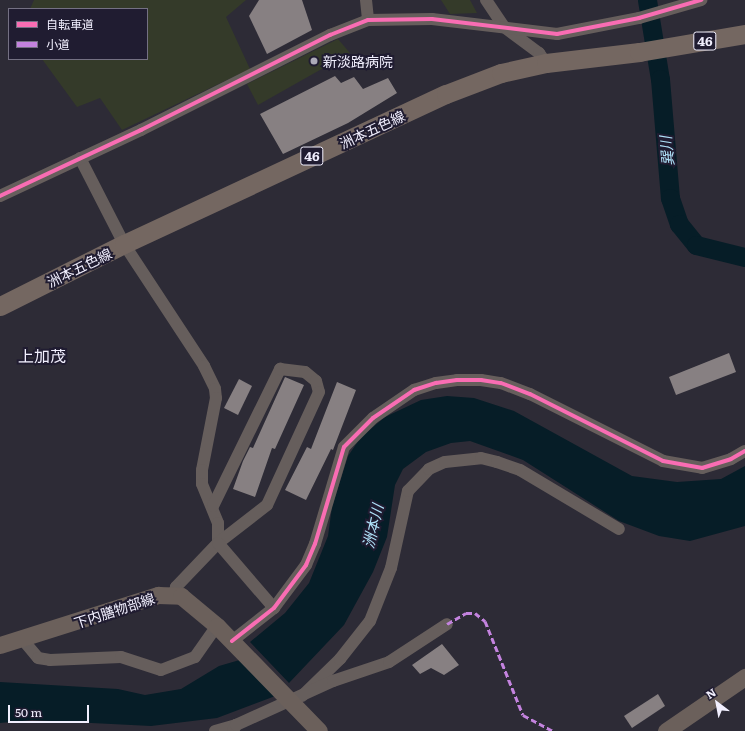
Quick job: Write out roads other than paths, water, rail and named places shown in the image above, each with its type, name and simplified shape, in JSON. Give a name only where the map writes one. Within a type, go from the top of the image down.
[{"type":"main road","name":"洲本五色線","points":[[0,306],[124,244],[446,94],[500,73],[546,63],[639,52],[745,34]]},
{"type":"main road","name":"下内膳物部線","points":[[0,645],[23,640],[144,599],[174,595],[188,600],[217,626],[291,697],[319,731]]},
{"type":"main road","points":[[666,731],[745,677]]},
{"type":"street","points":[[366,0],[368,20]]},
{"type":"street","points":[[486,0],[504,27],[539,53],[546,63]]},
{"type":"street","points":[[0,196],[330,35],[368,20],[432,19],[557,34],[638,18],[701,0]]},
{"type":"street","points":[[80,158],[124,244],[204,366],[215,389],[216,398],[202,470],[202,484],[213,506],[218,523],[218,543],[274,608]]},
{"type":"street","points":[[174,595],[176,587],[218,543],[267,505],[318,392],[316,381],[305,372],[280,369],[213,506]]},
{"type":"street","points":[[232,641],[274,608],[295,581],[315,544],[344,447],[373,418],[414,390],[436,383],[480,380],[501,383],[530,394],[663,461],[702,468],[732,459],[745,451]]},
{"type":"street","points":[[291,697],[340,659],[370,621],[391,568],[408,491],[429,469],[445,462],[481,458],[497,462],[520,470],[619,529]]},
{"type":"street","points":[[214,731],[235,728],[291,697],[389,662],[447,624]]},
{"type":"street","points":[[23,640],[38,658],[50,660],[121,657],[161,670],[195,657],[217,626]]},
{"type":"water","name":"洲本川","points":[[447,396],[474,398],[514,411],[632,476],[677,482],[721,479],[745,466],[745,526],[690,541],[659,536],[619,521],[523,460],[470,441],[451,443],[426,452],[403,469],[395,485],[387,537],[373,572],[344,625],[289,683],[250,642],[285,613],[309,583],[328,536],[332,507],[348,456],[361,437],[385,417],[421,400]]},
{"type":"water","points":[[243,659],[278,695],[217,718],[151,726],[32,720],[0,723],[0,682],[118,689],[145,695],[181,689],[219,666]]},
{"type":"waterway","name":"巽川","points":[[647,0],[660,79],[670,198],[679,224],[696,245],[745,257]]},
{"type":"place","name":"新淡路病院","points":[[314,61]]},
{"type":"district","name":"上加茂","points":[[42,355]]}]
